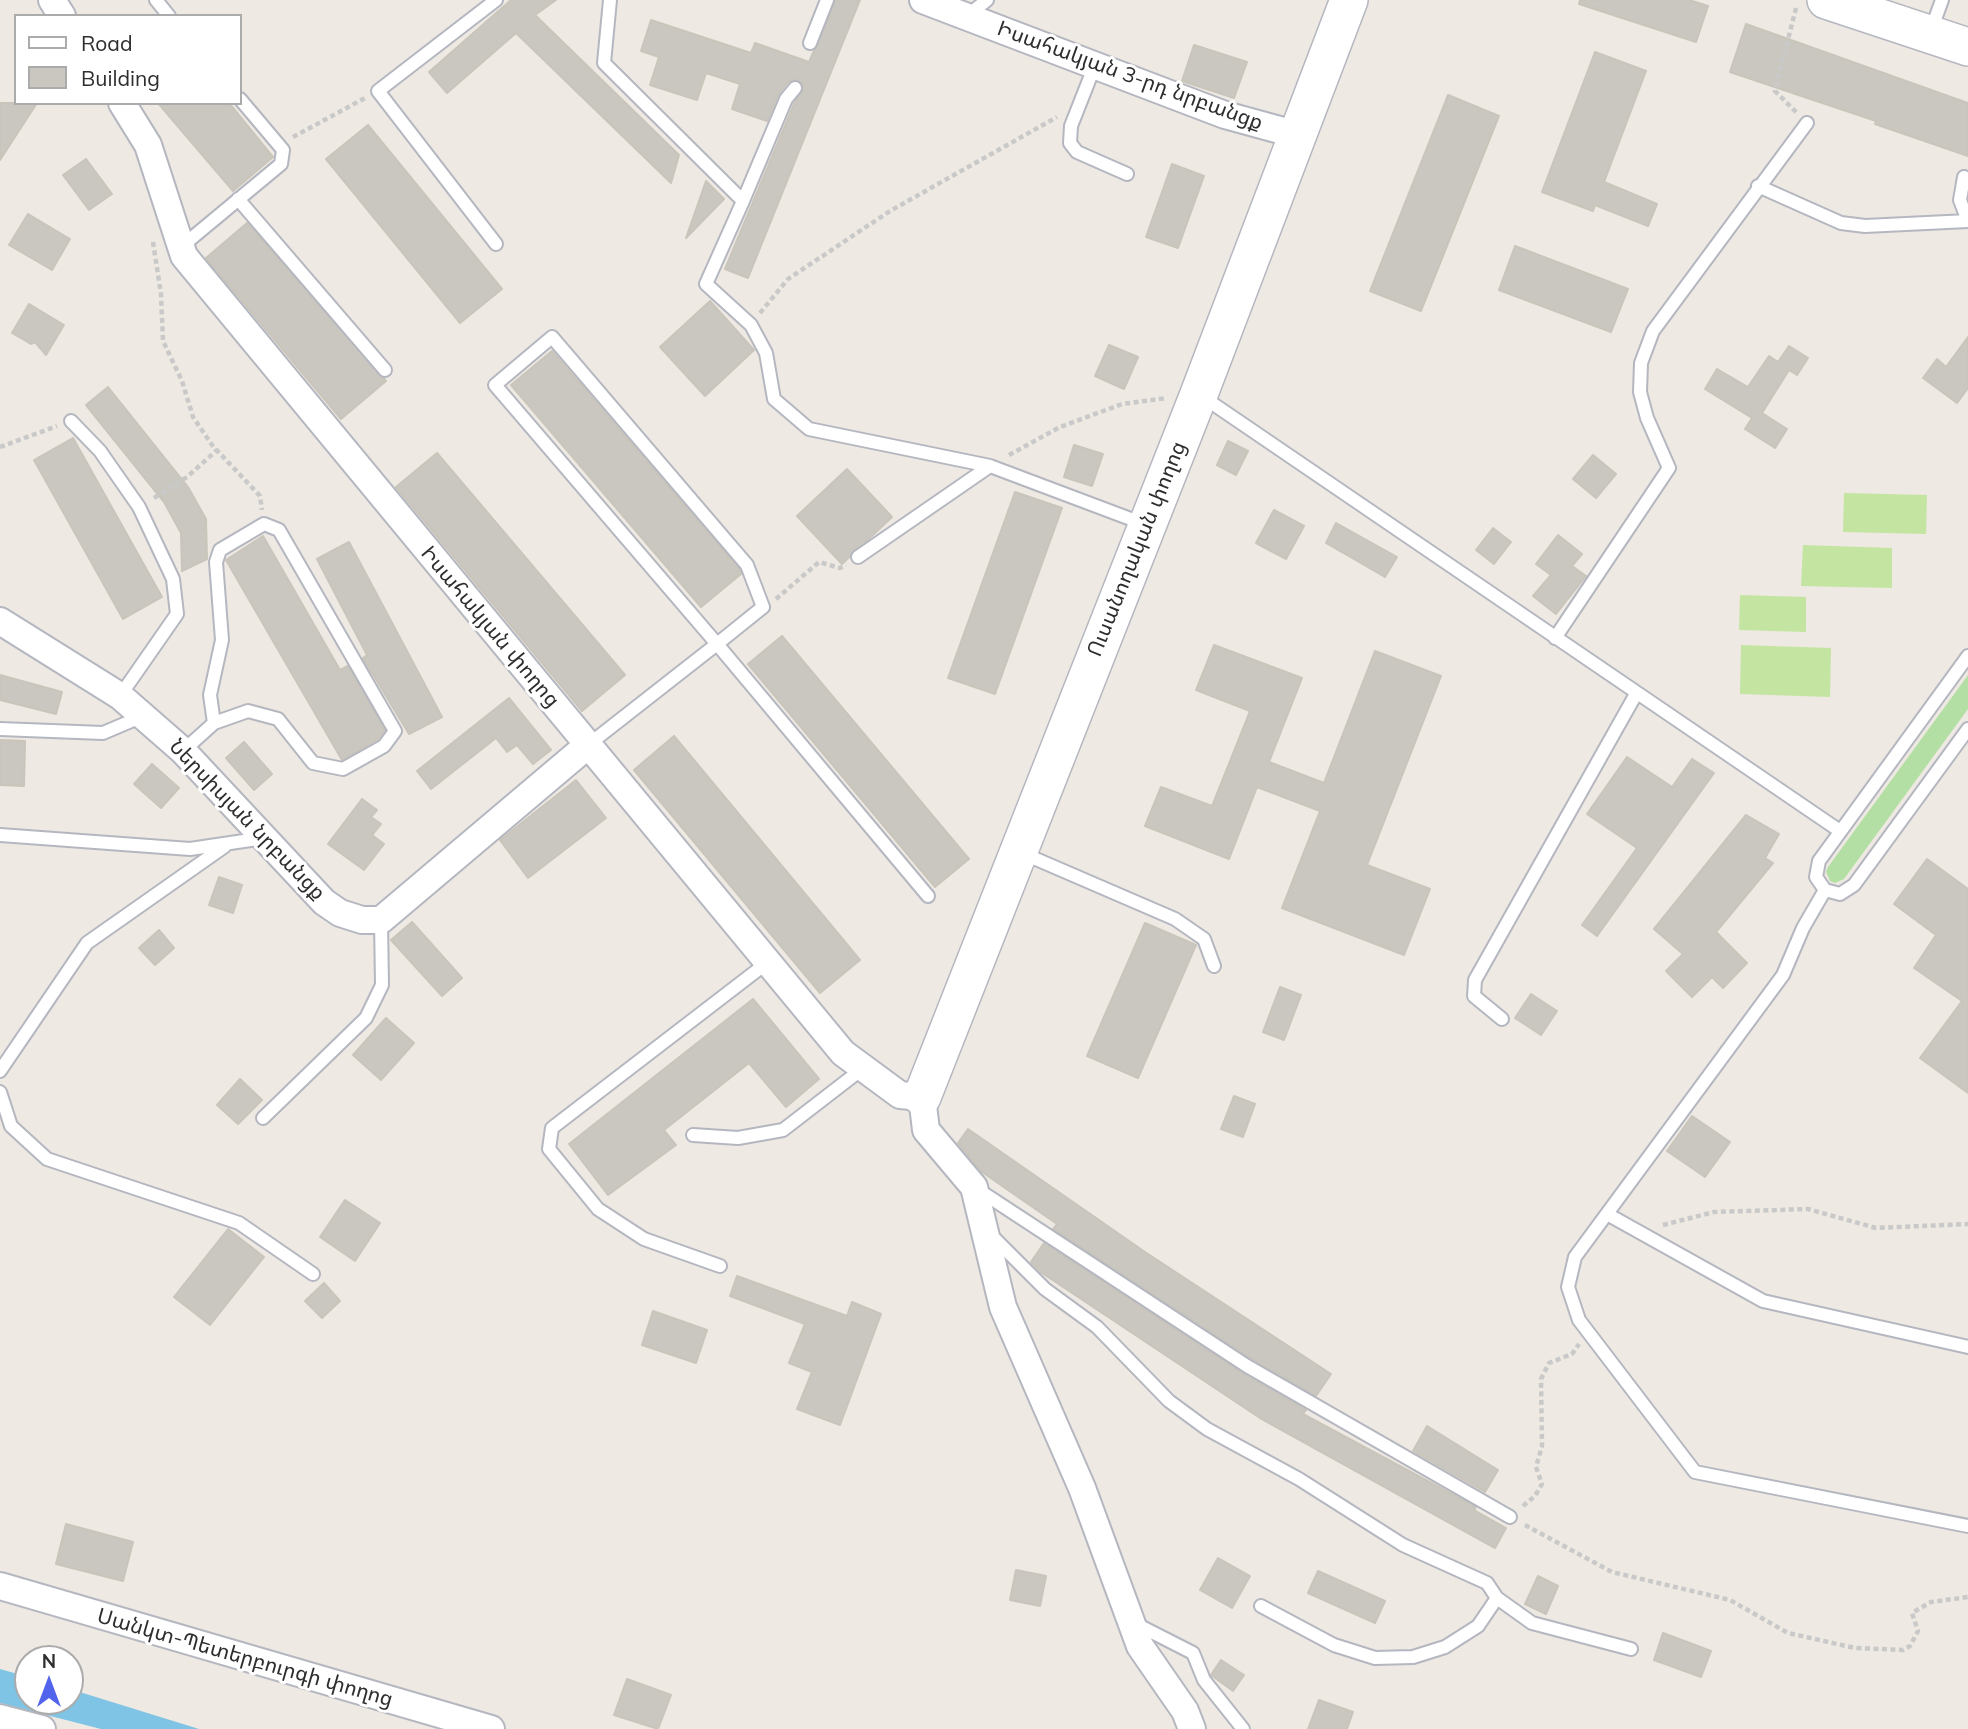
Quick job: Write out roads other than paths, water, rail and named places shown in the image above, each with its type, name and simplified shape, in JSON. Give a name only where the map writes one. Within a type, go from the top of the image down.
[{"type":"street","name":"Իսահակյան 3-րդ նրբանցք","points":[[923,0],[1225,115],[1298,135]]},
{"type":"street","name":"Ուսանողական փողոց","points":[[922,1097],[1199,394],[1349,0]]},
{"type":"street","points":[[1826,0],[1968,47]]},
{"type":"street","name":"Իսահակյան փողոց","points":[[123,105],[148,145],[184,256],[843,1053],[900,1095],[922,1097]]},
{"type":"street","name":"Ներսիսյան նրբանցք","points":[[0,621],[120,696],[183,751],[332,907],[362,920],[381,920]]},
{"type":"street","points":[[381,920],[588,745]]},
{"type":"street","points":[[922,1097],[926,1130],[974,1187],[1003,1307],[1082,1488],[1140,1646],[1185,1711],[1192,1729]]},
{"type":"street","name":"Սանկտ-Պետերբուրգի փողոց","points":[[0,1586],[491,1729]]},
{"type":"street","points":[[0,1718],[42,1729]]},
{"type":"lane","points":[[156,0],[167,14]]},
{"type":"lane","points":[[496,0],[378,91],[496,244]]},
{"type":"lane","points":[[610,0],[604,63],[743,201]]},
{"type":"lane","points":[[810,43],[827,0]]},
{"type":"lane","points":[[967,17],[987,0]]},
{"type":"lane","points":[[1930,34],[1942,0]]},
{"type":"lane","points":[[1095,65],[1071,126],[1070,143],[1076,152],[1128,174]]},
{"type":"lane","points":[[795,88],[786,99],[706,284],[751,325],[766,353],[774,400],[809,429],[990,466],[1146,525]]},
{"type":"lane","points":[[181,247],[281,164],[283,150],[242,101]]},
{"type":"lane","points":[[1555,638],[1669,468],[1647,418],[1640,392],[1641,363],[1653,331],[1807,123]]},
{"type":"lane","points":[[1758,186],[1841,223],[1865,226],[1968,221],[1960,200],[1964,177]]},
{"type":"lane","points":[[238,199],[385,370]]},
{"type":"lane","points":[[588,745],[718,644],[763,607],[747,565],[552,337],[495,385],[718,644],[928,896]]},
{"type":"lane","points":[[1199,394],[1840,831]]},
{"type":"lane","points":[[71,421],[100,451],[139,507],[173,579],[177,614],[120,696]]},
{"type":"lane","points":[[858,556],[990,466]]},
{"type":"lane","points":[[183,751],[214,723],[248,711],[278,719],[313,762],[343,769],[384,746],[395,732],[279,530],[264,524],[220,550],[216,562],[222,640],[210,695],[214,723]]},
{"type":"lane","points":[[1968,656],[1816,868],[1819,884],[1825,890],[1840,894],[1854,886],[1968,729]]},
{"type":"lane","points":[[1502,1018],[1474,996],[1475,980],[1636,694]]},
{"type":"lane","points":[[0,729],[103,733],[143,716]]},
{"type":"lane","points":[[0,835],[190,849],[225,846],[264,838]]},
{"type":"lane","points":[[0,1071],[87,943],[225,846]]},
{"type":"lane","points":[[1018,851],[1175,919],[1204,939],[1214,966]]},
{"type":"lane","points":[[1825,890],[1803,928],[1783,975],[1575,1257],[1568,1287],[1578,1320],[1695,1472],[1968,1526]]},
{"type":"lane","points":[[263,1118],[366,1018],[382,985],[381,920]]},
{"type":"lane","points":[[719,1266],[644,1239],[598,1209],[549,1149],[552,1128],[768,962]]},
{"type":"lane","points":[[693,1135],[738,1138],[783,1130],[862,1069]]},
{"type":"lane","points":[[0,1092],[11,1126],[47,1159],[239,1223],[313,1274]]},
{"type":"lane","points":[[974,1187],[1247,1366],[1510,1517]]},
{"type":"lane","points":[[1607,1214],[1763,1301],[1968,1347]]},
{"type":"lane","points":[[984,1229],[1045,1289],[1097,1327],[1169,1401],[1207,1429],[1299,1479],[1404,1545],[1487,1583],[1497,1598],[1532,1623],[1631,1649]]},
{"type":"lane","points":[[1261,1606],[1334,1645],[1376,1658],[1413,1657],[1445,1647],[1478,1626],[1497,1598]]},
{"type":"lane","points":[[1131,1621],[1193,1653],[1203,1680],[1244,1729]]},
{"type":"water","points":[[0,1669],[14,1673],[14,1707],[0,1703]]},
{"type":"water","points":[[84,1693],[199,1729],[101,1729],[47,1715],[84,1715]]}]
